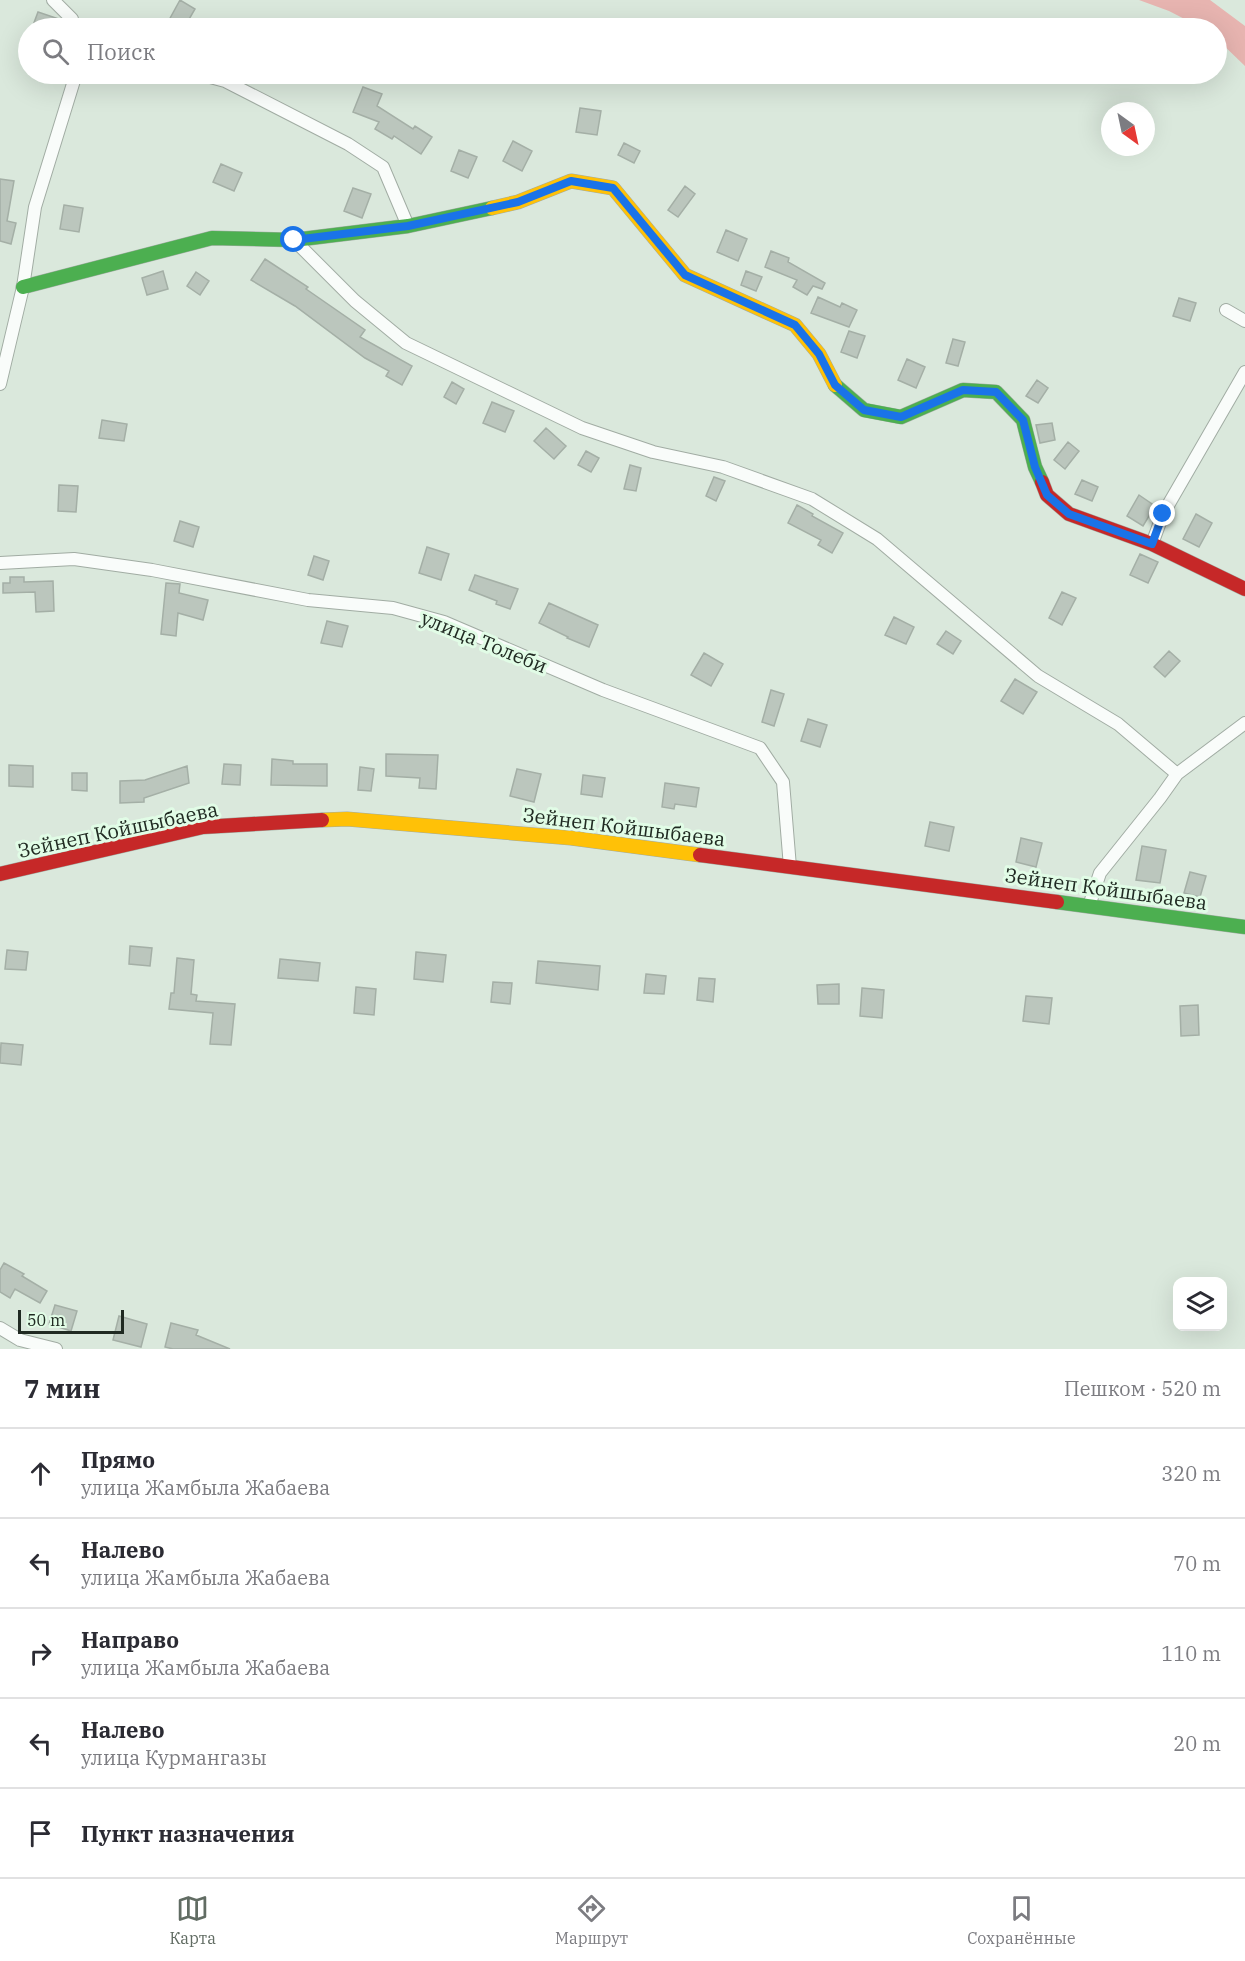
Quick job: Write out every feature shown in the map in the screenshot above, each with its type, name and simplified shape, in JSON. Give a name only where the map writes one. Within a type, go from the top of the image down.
[{"type":"street","points":[[53,0],[71,18]]},
{"type":"street","points":[[0,384],[24,287],[35,207],[73,84]]},
{"type":"street","points":[[231,84],[348,144],[383,167],[408,226]]},
{"type":"street","points":[[24,287],[212,238],[294,240],[408,226],[518,202],[571,181],[613,188],[685,275],[795,325],[819,354],[835,385],[864,410],[901,417],[963,390],[996,392],[1023,420],[1035,467],[1047,495],[1069,514],[1152,544],[1245,589]]},
{"type":"street","points":[[294,240],[356,301],[406,343],[582,428],[653,452],[723,467],[812,499],[877,538],[1038,676],[1118,724],[1177,774]]},
{"type":"street","points":[[1226,310],[1245,321]]},
{"type":"street","points":[[1152,544],[1163,514],[1245,372]]},
{"type":"street","name":"улица Толеби","points":[[0,563],[74,559],[152,570],[308,600],[393,608],[444,622],[603,690],[760,748],[783,782],[790,867]]},
{"type":"street","points":[[1089,906],[1100,873],[1177,774],[1245,723]]},
{"type":"street","name":"Зейнеп Койшыбаева","points":[[0,874],[203,827],[348,819],[571,838],[1245,927]]},
{"type":"street","points":[[0,1328],[20,1340],[56,1349]]},
{"type":"shaded area","points":[[1139,0],[1210,0],[1245,26],[1245,66],[1227,49],[1227,18],[1183,18]]},
{"type":"building","points":[[180,0],[195,9],[190,18],[170,18]]},
{"type":"building","points":[[38,12],[56,18],[36,18]]},
{"type":"building","points":[[363,87],[382,94],[377,106],[413,129],[415,126],[432,137],[421,154],[394,136],[392,139],[375,129],[379,122],[353,112]]},
{"type":"building","points":[[580,108],[601,111],[597,135],[576,132]]},
{"type":"building","points":[[513,141],[532,151],[522,171],[503,161]]},
{"type":"building","points":[[624,143],[640,151],[634,163],[618,155]]},
{"type":"building","points":[[459,150],[477,157],[468,178],[451,171]]},
{"type":"building","points":[[221,164],[242,173],[234,191],[213,182]]},
{"type":"building","points":[[0,179],[14,181],[7,221],[16,223],[11,244],[0,241]]},
{"type":"building","points":[[685,186],[695,194],[678,217],[668,210]]},
{"type":"building","points":[[353,188],[371,194],[362,218],[344,211]]},
{"type":"building","points":[[64,205],[83,208],[79,232],[60,229]]},
{"type":"building","points":[[726,230],[747,239],[738,261],[717,252]]},
{"type":"building","points":[[771,251],[789,258],[788,262],[825,283],[822,289],[813,286],[807,295],[793,287],[797,280],[765,267]]},
{"type":"building","points":[[265,259],[308,287],[306,289],[365,330],[360,337],[412,366],[402,385],[386,376],[389,371],[365,358],[295,306],[251,280]]},
{"type":"building","points":[[163,271],[168,289],[147,295],[142,278]]},
{"type":"building","points":[[746,271],[762,277],[756,291],[741,285]]},
{"type":"building","points":[[196,272],[209,281],[200,295],[187,286]]},
{"type":"building","points":[[818,297],[840,307],[842,303],[857,310],[849,327],[811,313]]},
{"type":"building","points":[[1179,298],[1196,303],[1190,321],[1173,316]]},
{"type":"building","points":[[849,331],[865,336],[857,358],[841,352]]},
{"type":"building","points":[[953,339],[965,342],[958,366],[946,363]]},
{"type":"building","points":[[907,359],[925,367],[916,388],[898,380]]},
{"type":"building","points":[[1037,380],[1048,388],[1038,403],[1026,396]]},
{"type":"building","points":[[452,382],[464,389],[456,404],[444,397]]},
{"type":"building","points":[[492,402],[514,411],[505,432],[483,423]]},
{"type":"building","points":[[102,420],[127,424],[124,441],[99,438]]},
{"type":"building","points":[[1052,423],[1055,440],[1040,443],[1036,425]]},
{"type":"building","points":[[546,428],[566,446],[554,459],[534,441]]},
{"type":"building","points":[[1068,442],[1079,451],[1065,469],[1054,460]]},
{"type":"building","points":[[586,451],[599,458],[591,472],[578,465]]},
{"type":"building","points":[[630,465],[641,468],[636,491],[624,489]]},
{"type":"building","points":[[714,477],[725,481],[716,501],[706,496]]},
{"type":"building","points":[[1082,480],[1098,487],[1092,501],[1075,494]]},
{"type":"building","points":[[59,485],[78,486],[76,512],[58,511]]},
{"type":"building","points":[[1139,495],[1155,506],[1143,526],[1127,516]]},
{"type":"building","points":[[797,505],[843,533],[832,553],[818,545],[821,540],[788,523]]},
{"type":"building","points":[[1196,514],[1212,523],[1199,547],[1183,539]]},
{"type":"building","points":[[180,521],[199,527],[193,547],[174,541]]},
{"type":"building","points":[[427,547],[449,554],[441,580],[419,573]]},
{"type":"building","points":[[1140,554],[1158,562],[1148,583],[1130,575]]},
{"type":"building","points":[[314,556],[329,561],[323,580],[308,575]]},
{"type":"building","points":[[475,575],[518,589],[510,609],[469,590]]},
{"type":"building","points":[[10,577],[24,577],[24,582],[53,581],[54,611],[36,612],[35,592],[3,593],[3,583],[10,583]]},
{"type":"building","points":[[166,583],[180,584],[179,593],[208,600],[203,620],[178,613],[176,636],[161,634]]},
{"type":"building","points":[[1062,592],[1076,598],[1062,625],[1049,618]]},
{"type":"building","points":[[549,603],[598,625],[589,647],[539,623]]},
{"type":"building","points":[[894,617],[914,627],[906,644],[885,635]]},
{"type":"building","points":[[327,621],[348,626],[342,647],[321,643]]},
{"type":"building","points":[[946,631],[961,641],[953,654],[937,644]]},
{"type":"building","points":[[1169,651],[1180,661],[1165,677],[1154,667]]},
{"type":"building","points":[[704,653],[723,664],[711,686],[691,675]]},
{"type":"building","points":[[1015,679],[1037,692],[1023,714],[1001,701]]},
{"type":"building","points":[[771,690],[784,694],[774,726],[762,722]]},
{"type":"building","points":[[808,719],[827,725],[820,747],[801,741]]},
{"type":"building","points":[[386,754],[438,755],[436,789],[419,788],[420,778],[386,776]]},
{"type":"building","points":[[272,759],[293,761],[293,764],[327,764],[327,786],[271,785]]},
{"type":"building","points":[[224,764],[241,765],[240,785],[222,784]]},
{"type":"building","points":[[9,765],[33,766],[33,787],[9,786]]},
{"type":"building","points":[[187,766],[189,783],[144,798],[144,802],[120,803],[120,781],[145,780]]},
{"type":"building","points":[[360,767],[374,769],[371,791],[358,790]]},
{"type":"building","points":[[517,769],[541,774],[534,802],[510,796]]},
{"type":"building","points":[[72,773],[87,773],[87,791],[72,790]]},
{"type":"building","points":[[583,775],[605,778],[602,797],[581,794]]},
{"type":"building","points":[[665,783],[699,788],[696,807],[675,804],[674,809],[662,807]]},
{"type":"building","points":[[930,822],[954,827],[949,851],[925,846]]},
{"type":"building","points":[[1021,838],[1042,843],[1036,867],[1016,862]]},
{"type":"building","points":[[1142,846],[1166,850],[1160,883],[1136,880]]},
{"type":"building","points":[[1190,872],[1206,876],[1200,897],[1184,893]]},
{"type":"building","points":[[130,946],[152,948],[150,966],[129,964]]},
{"type":"building","points":[[7,950],[28,952],[26,970],[5,969]]},
{"type":"building","points":[[416,952],[446,955],[443,982],[414,979]]},
{"type":"building","points":[[177,958],[194,960],[191,994],[197,995],[196,1001],[235,1004],[231,1045],[210,1044],[213,1013],[169,1009],[171,993],[174,993]]},
{"type":"building","points":[[280,959],[320,963],[318,981],[278,978]]},
{"type":"building","points":[[538,961],[600,966],[598,990],[536,983]]},
{"type":"building","points":[[646,974],[666,976],[664,994],[644,993]]},
{"type":"building","points":[[699,978],[715,979],[713,1002],[697,1000]]},
{"type":"building","points":[[493,982],[512,983],[510,1004],[491,1002]]},
{"type":"building","points":[[839,984],[839,1004],[818,1004],[817,985]]},
{"type":"building","points":[[356,987],[376,989],[374,1015],[354,1013]]},
{"type":"building","points":[[862,988],[884,990],[882,1018],[860,1016]]},
{"type":"building","points":[[1026,996],[1052,998],[1049,1024],[1023,1021]]},
{"type":"building","points":[[1198,1005],[1199,1035],[1181,1036],[1180,1006]]},
{"type":"building","points":[[1,1043],[23,1045],[21,1065],[0,1063]]},
{"type":"building","points":[[4,1263],[47,1291],[40,1303],[15,1289],[10,1298],[0,1292],[0,1270]]},
{"type":"building","points":[[55,1305],[77,1311],[71,1331],[49,1324]]},
{"type":"building","points":[[119,1316],[147,1324],[141,1347],[113,1340]]},
{"type":"building","points":[[171,1323],[198,1330],[196,1335],[230,1349],[165,1347]]},
{"type":"traffic: fast","points":[[23,287],[212,238],[294,240],[408,226],[492,208]]},
{"type":"traffic: fast","points":[[835,385],[864,410],[901,417],[963,390],[996,392],[1023,420],[1035,467],[1042,482]]},
{"type":"traffic: fast","points":[[1057,902],[1245,927]]},
{"type":"traffic: slow","points":[[492,208],[518,202],[571,181],[613,188],[685,275],[795,325],[819,354],[835,385]]},
{"type":"traffic: slow","points":[[322,820],[347,819],[571,838],[700,855]]},
{"type":"traffic: jam","points":[[1042,482],[1047,495],[1069,514],[1152,544],[1245,589]]},
{"type":"traffic: jam","points":[[0,874],[203,827],[322,820]]},
{"type":"traffic: jam","points":[[700,855],[1057,902]]},
{"type":"route","points":[[294,240],[408,226],[518,202],[571,181],[613,188],[685,275],[795,325],[819,354],[835,385],[864,410],[901,417],[963,390],[996,392],[1023,420],[1035,467],[1047,495],[1069,514],[1152,544],[1163,514]]}]
